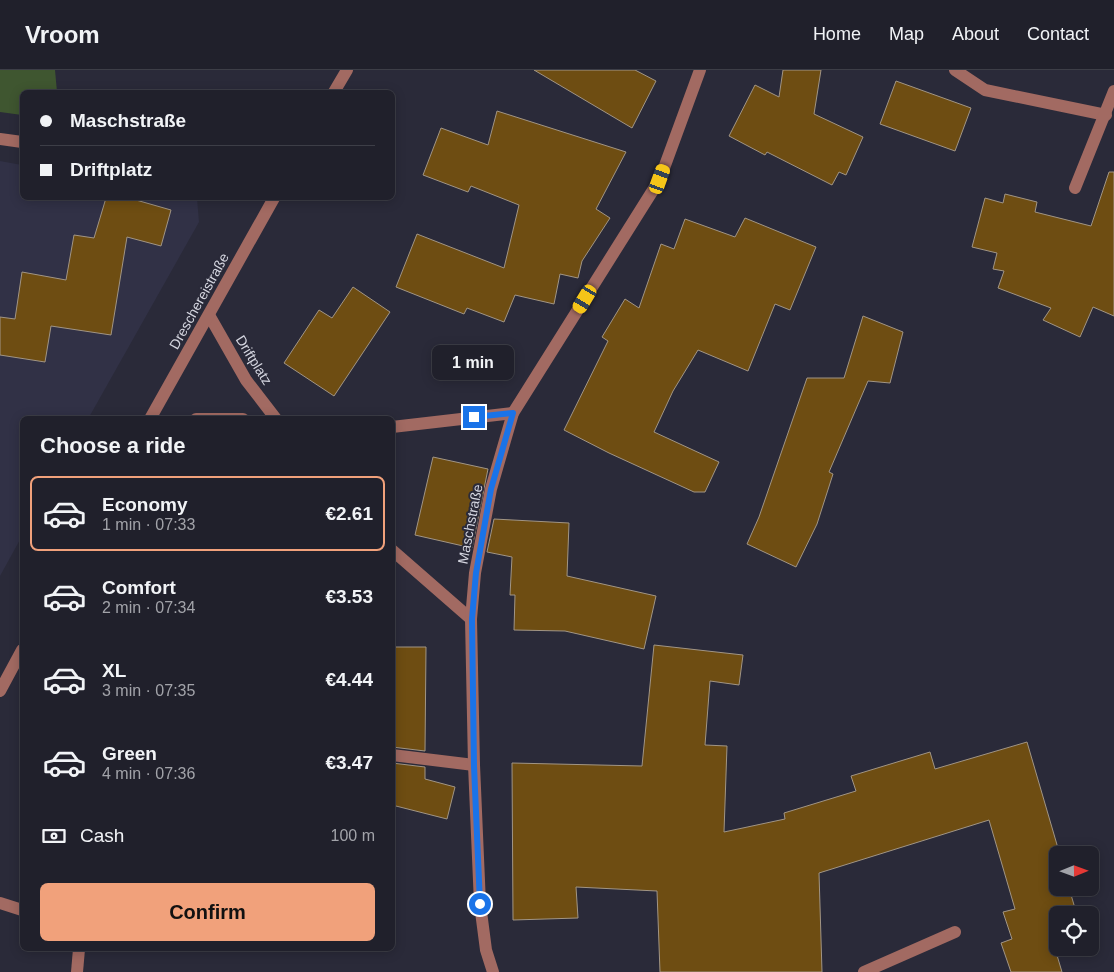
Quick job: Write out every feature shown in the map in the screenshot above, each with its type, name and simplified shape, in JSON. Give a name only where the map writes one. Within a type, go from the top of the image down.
[{"type":"street","points":[[335,90],[347,70]]},
{"type":"street","name":"Maschstraße","points":[[493,972],[486,950],[480,904],[474,766],[472,619],[476,573],[491,489],[513,413],[660,179],[700,70]]},
{"type":"street","points":[[955,70],[985,90],[1106,114]]},
{"type":"street","points":[[1075,188],[1114,91]]},
{"type":"street","points":[[0,139],[20,142]]},
{"type":"street","name":"Dreschereistraße","points":[[152,416],[273,200]]},
{"type":"street","name":"Driftplatz","points":[[210,315],[246,380],[274,416]]},
{"type":"street","points":[[395,428],[513,413]]},
{"type":"street","points":[[395,553],[472,619]]},
{"type":"street","points":[[0,691],[20,654]]},
{"type":"street","points":[[395,755],[474,766]]},
{"type":"street","points":[[0,903],[20,909]]},
{"type":"street","points":[[864,972],[955,932]]},
{"type":"street","points":[[77,972],[79,951]]},
{"type":"shaded area","points":[[0,161],[20,165],[20,200],[197,200],[199,222],[90,416],[20,416],[20,540],[0,576]]},
{"type":"green space","points":[[0,70],[55,70],[57,90],[20,90],[20,115],[0,112]]},
{"type":"building","points":[[534,70],[635,70],[656,81],[632,128]]},
{"type":"building","points":[[783,70],[821,70],[814,114],[863,137],[846,175],[839,172],[832,185],[767,152],[765,155],[729,136],[755,85],[779,97]]},
{"type":"building","points":[[896,81],[971,108],[955,151],[880,124]]},
{"type":"building","points":[[497,111],[626,152],[596,209],[610,218],[582,261],[578,278],[560,274],[554,304],[515,295],[504,322],[467,308],[464,314],[396,287],[417,234],[504,268],[519,205],[471,186],[468,192],[423,175],[441,128],[488,145]]},
{"type":"building","points":[[1109,172],[1114,172],[1114,316],[1093,307],[1080,337],[1043,320],[1051,308],[998,288],[1004,271],[993,269],[997,253],[972,247],[985,198],[1003,203],[1005,194],[1037,202],[1035,212],[1091,226]]},
{"type":"building","points":[[105,200],[136,200],[171,210],[161,246],[127,237],[111,335],[51,326],[45,362],[0,355],[0,317],[15,319],[22,272],[66,280],[74,235],[94,238]]},
{"type":"building","points":[[745,218],[816,247],[790,310],[775,304],[748,371],[698,350],[673,391],[654,432],[719,462],[705,492],[694,492],[564,430],[608,341],[602,337],[625,299],[639,308],[661,244],[674,249],[685,219],[735,237]]},
{"type":"building","points":[[353,287],[390,312],[334,396],[284,363],[319,310],[332,318]]},
{"type":"building","points":[[863,316],[903,332],[890,383],[868,381],[829,472],[833,474],[817,524],[796,567],[747,544],[759,517],[807,378],[844,378]]},
{"type":"building","points":[[433,457],[488,469],[472,548],[415,535]]},
{"type":"building","points":[[494,519],[569,523],[567,576],[656,596],[644,649],[565,631],[514,630],[515,595],[510,595],[512,557],[487,552]]},
{"type":"building","points":[[654,645],[743,655],[739,685],[710,681],[705,745],[727,746],[724,832],[785,819],[784,813],[856,791],[851,776],[930,752],[935,769],[1027,742],[1057,846],[1049,846],[1049,896],[1071,896],[1074,906],[1049,906],[1049,956],[1057,956],[1062,972],[1011,972],[1001,943],[1012,939],[1003,912],[1015,909],[989,820],[819,873],[822,972],[660,972],[657,891],[576,887],[578,918],[513,920],[512,763],[642,766]]},
{"type":"building","points":[[395,647],[426,647],[425,751],[395,747]]},
{"type":"building","points":[[395,763],[425,767],[425,779],[455,787],[447,819],[395,806]]},
{"type":"route","points":[[474,417],[513,413],[491,489],[476,573],[472,619],[474,766],[480,904]]}]
